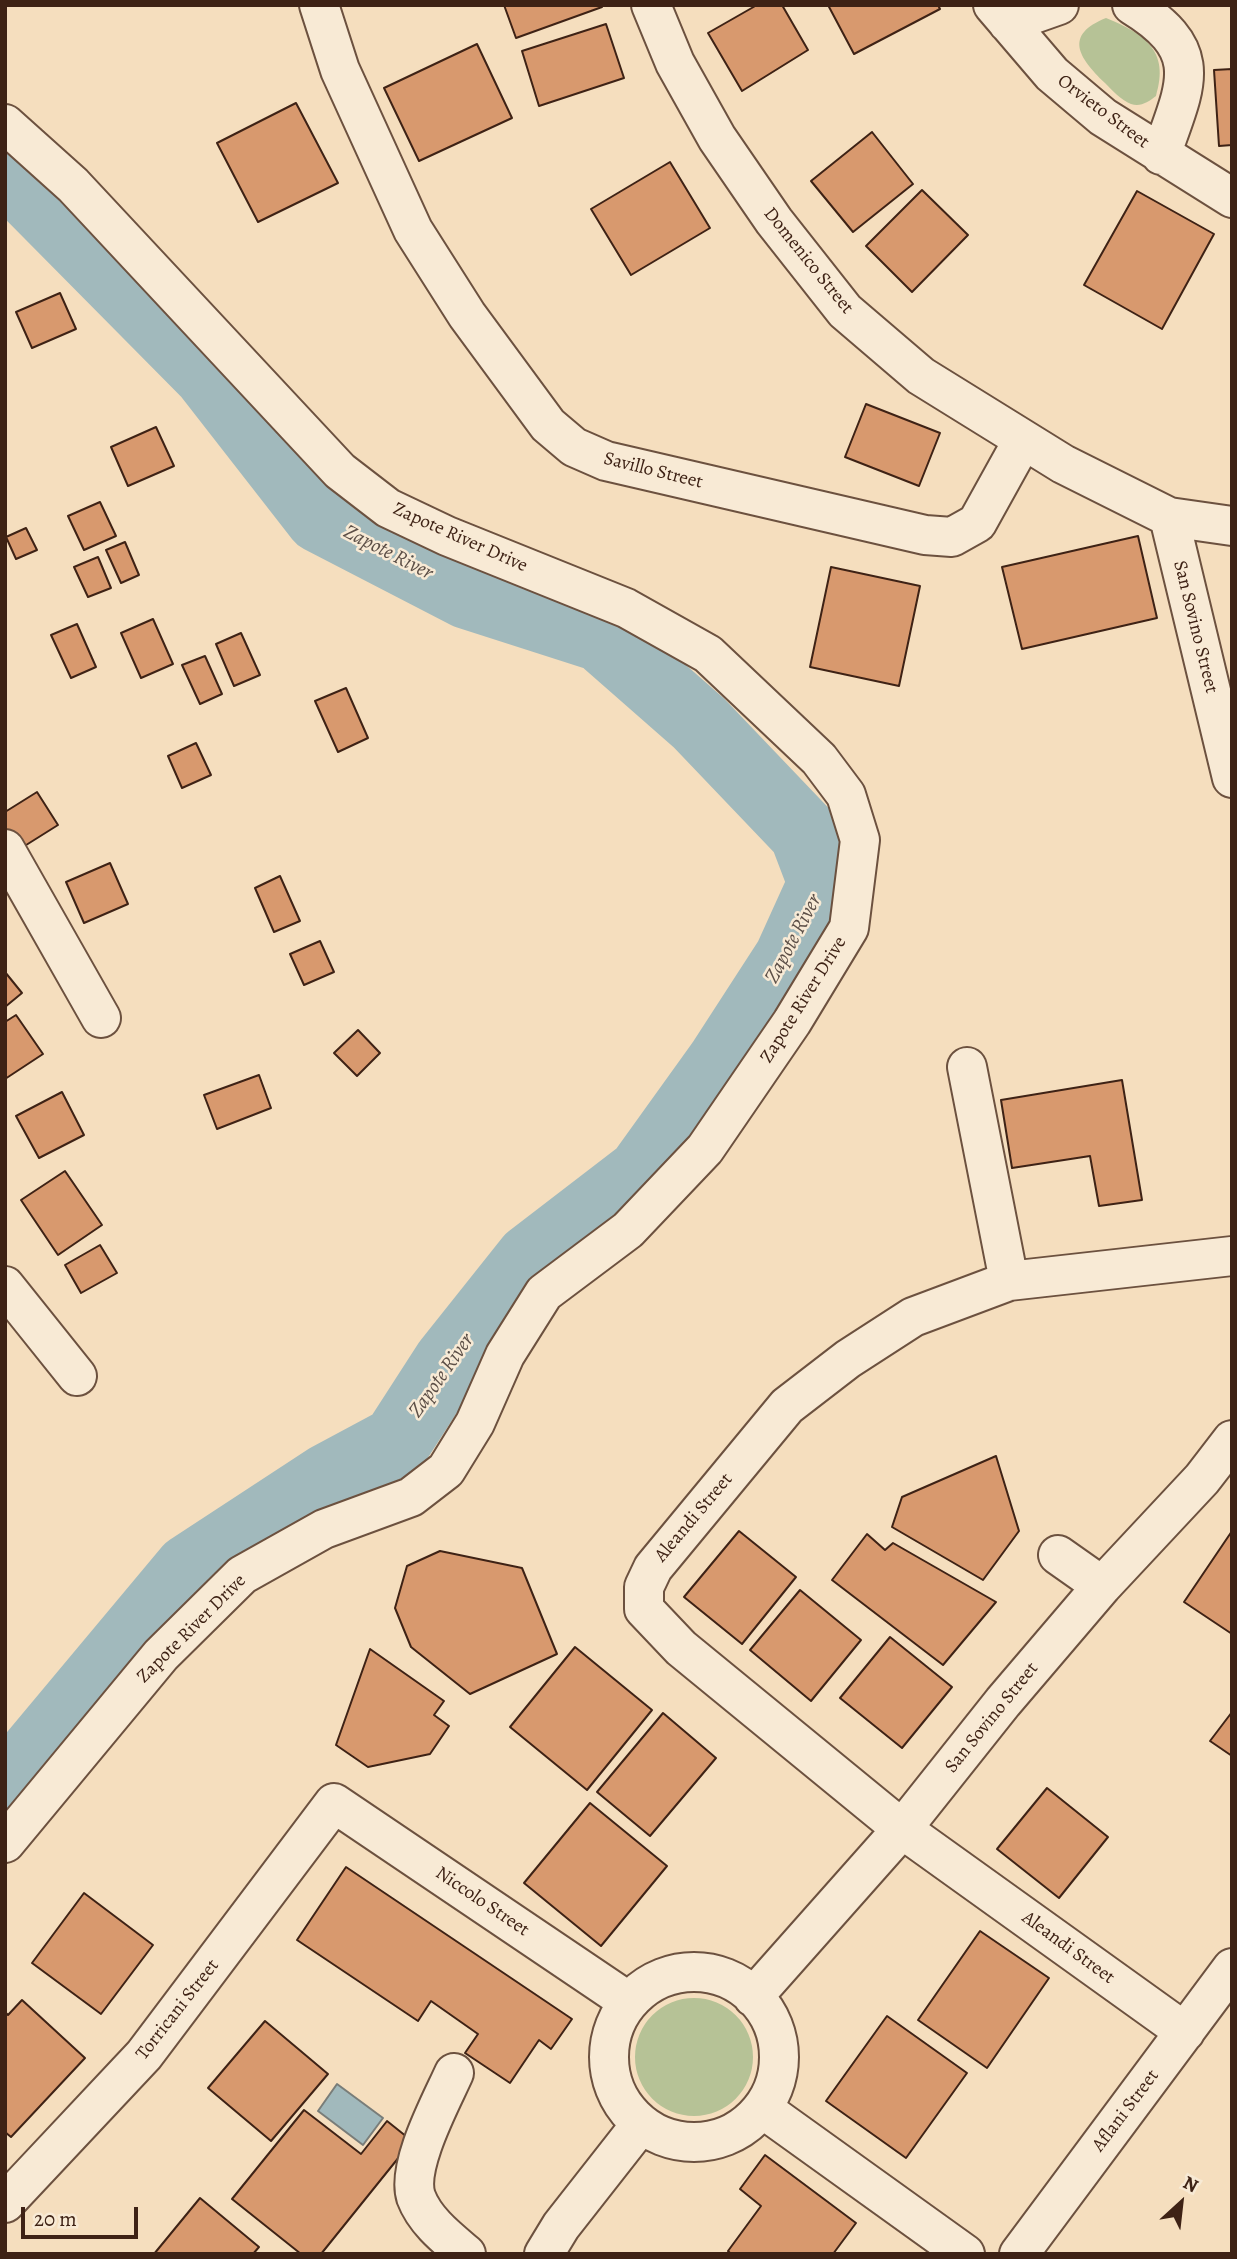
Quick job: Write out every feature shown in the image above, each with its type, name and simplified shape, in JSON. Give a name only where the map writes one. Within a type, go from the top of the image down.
[{"type":"street","name":"Savillo Street","points":[[319,5],[340,70],[413,230],[467,315],[548,425],[574,447],[606,461],[925,535],[952,537],[977,523],[1023,440]]},
{"type":"street","name":"Domenico Street","points":[[651,5],[675,63],[717,138],[774,221],[845,311],[921,376],[1063,464],[1169,517],[1232,526]]},
{"type":"street","points":[[1000,14],[1059,5]]},
{"type":"street","points":[[1132,5],[1158,22],[1179,44],[1184,74],[1181,98],[1161,155]]},
{"type":"street","name":"Orvieto Street","points":[[1000,14],[1052,74],[1103,117],[1232,198]]},
{"type":"street","name":"Zapote River Drive","points":[[5,124],[73,185],[340,471],[388,508],[447,536],[626,608],[708,654],[819,759],[846,795],[860,840],[849,928],[792,1023],[705,1150],[628,1230],[544,1293],[505,1354],[475,1423],[446,1470],[411,1497],[324,1529],[242,1575],[161,1655],[5,1843]]},
{"type":"street","name":"San Sovino Street","points":[[1169,517],[1232,778]]},
{"type":"street","points":[[5,849],[101,1018]]},
{"type":"street","points":[[967,1067],[1009,1281]]},
{"type":"street","name":"Aleandi Street","points":[[1185,2032],[902,1829],[661,1630],[644,1609],[644,1587],[653,1568],[787,1406],[848,1359],[913,1317],[1009,1281],[1232,1256]]},
{"type":"street","points":[[5,1286],[77,1376]]},
{"type":"street","name":"San Sovino Street","points":[[754,1997],[902,1829],[1003,1702],[1102,1586],[1202,1479],[1232,1440]]},
{"type":"street","points":[[1058,1555],[1102,1586]]},
{"type":"street","name":"Niccolo Street","points":[[334,1803],[629,2002]]},
{"type":"street","name":"Torricani Street","points":[[5,2203],[144,2055],[334,1803]]},
{"type":"street","name":"Aflani Street","points":[[1019,2254],[1232,1968]]},
{"type":"street","points":[[690,1972],[713,1975],[735,1983],[754,1997],[771,2022],[779,2051],[778,2071],[763,2109],[746,2125],[727,2136],[705,2142],[682,2142],[660,2135],[640,2124],[625,2107],[614,2087],[609,2065],[613,2032],[629,2002],[657,1982],[690,1972]]},
{"type":"street","points":[[454,2073],[420,2155],[415,2174],[415,2195],[437,2229],[466,2254]]},
{"type":"street","points":[[763,2109],[965,2254]]},
{"type":"street","points":[[544,2254],[561,2226],[640,2124]]},
{"type":"green space","points":[[1106,18],[1143,38],[1157,56],[1160,67],[1156,96],[1144,103],[1131,104],[1120,97],[1082,55],[1080,39],[1084,32]]},
{"type":"green space","points":[[694,1998],[717,2002],[736,2015],[749,2034],[753,2057],[749,2080],[736,2099],[717,2112],[694,2116],[671,2112],[652,2099],[639,2080],[635,2057],[639,2034],[652,2015],[671,2002]]},
{"type":"water","points":[[337,2084],[383,2118],[363,2145],[318,2111]]},
{"type":"building","points":[[504,5],[601,5],[602,7],[516,38]]},
{"type":"building","points":[[757,5],[782,5],[808,50],[742,91],[708,33]]},
{"type":"building","points":[[828,5],[938,5],[940,9],[854,54]]},
{"type":"building","points":[[606,24],[624,78],[539,106],[522,51]]},
{"type":"building","points":[[477,44],[512,118],[419,161],[384,88]]},
{"type":"building","points":[[1232,69],[1232,145],[1219,146],[1214,70]]},
{"type":"building","points":[[296,103],[338,183],[258,222],[217,143]]},
{"type":"building","points":[[872,132],[913,184],[853,232],[811,181]]},
{"type":"building","points":[[670,162],[710,228],[631,275],[591,209]]},
{"type":"building","points":[[922,190],[968,235],[912,292],[866,246]]},
{"type":"building","points":[[1137,191],[1214,234],[1162,329],[1084,285]]},
{"type":"building","points":[[60,293],[76,329],[32,348],[16,312]]},
{"type":"building","points":[[866,404],[940,433],[919,486],[845,457]]},
{"type":"building","points":[[156,427],[174,466],[128,486],[111,447]]},
{"type":"building","points":[[100,502],[116,536],[84,550],[68,516]]},
{"type":"building","points":[[26,528],[37,550],[16,559],[6,537]]},
{"type":"building","points":[[1138,536],[1157,618],[1022,649],[1002,567]]},
{"type":"building","points":[[125,542],[139,575],[121,583],[106,550]]},
{"type":"building","points":[[98,557],[111,588],[88,597],[74,567]]},
{"type":"building","points":[[831,567],[920,586],[899,686],[810,667]]},
{"type":"building","points":[[153,619],[173,664],[141,678],[121,633]]},
{"type":"building","points":[[77,624],[96,667],[71,678],[51,635]]},
{"type":"building","points":[[241,633],[260,675],[234,686],[216,644]]},
{"type":"building","points":[[205,656],[222,694],[200,704],[182,665]]},
{"type":"building","points":[[346,688],[368,738],[338,752],[315,701]]},
{"type":"building","points":[[196,743],[211,775],[182,788],[168,756]]},
{"type":"building","points":[[37,792],[58,825],[15,852],[5,838],[5,812]]},
{"type":"building","points":[[110,863],[128,904],[84,923],[66,882]]},
{"type":"building","points":[[280,876],[300,921],[274,932],[255,888]]},
{"type":"building","points":[[320,941],[334,972],[304,985],[290,954]]},
{"type":"building","points":[[5,972],[22,993],[5,1007]]},
{"type":"building","points":[[16,1015],[43,1054],[5,1079],[5,1022]]},
{"type":"building","points":[[358,1030],[380,1053],[357,1076],[334,1053]]},
{"type":"building","points":[[259,1075],[271,1108],[217,1129],[204,1095]]},
{"type":"building","points":[[1122,1080],[1142,1200],[1099,1206],[1090,1156],[1012,1168],[1001,1100]]},
{"type":"building","points":[[62,1092],[84,1135],[39,1158],[16,1116]]},
{"type":"building","points":[[65,1171],[102,1225],[58,1255],[21,1200]]},
{"type":"building","points":[[100,1245],[117,1273],[81,1293],[65,1265]]},
{"type":"building","points":[[996,1456],[1019,1531],[983,1580],[892,1527],[902,1497]]},
{"type":"building","points":[[739,1531],[796,1577],[742,1644],[684,1597]]},
{"type":"building","points":[[1232,1531],[1232,1634],[1184,1602]]},
{"type":"building","points":[[867,1534],[885,1550],[893,1543],[996,1602],[943,1665],[832,1580]]},
{"type":"building","points":[[440,1551],[522,1568],[557,1654],[470,1694],[411,1647],[395,1608],[407,1566]]},
{"type":"building","points":[[800,1590],[861,1640],[811,1701],[750,1650]]},
{"type":"building","points":[[890,1637],[952,1687],[902,1748],[840,1698]]},
{"type":"building","points":[[575,1647],[652,1710],[587,1790],[510,1727]]},
{"type":"building","points":[[370,1649],[444,1701],[434,1715],[449,1726],[430,1754],[368,1767],[336,1745]]},
{"type":"building","points":[[1232,1712],[1232,1756],[1210,1741]]},
{"type":"building","points":[[663,1713],[716,1758],[650,1836],[597,1792]]},
{"type":"building","points":[[1047,1788],[1108,1837],[1059,1898],[997,1849]]},
{"type":"building","points":[[590,1803],[667,1866],[601,1946],[524,1883]]},
{"type":"building","points":[[346,1867],[572,2019],[551,2049],[539,2040],[510,2083],[465,2053],[478,2034],[431,2001],[418,2021],[297,1940]]},
{"type":"building","points":[[84,1893],[153,1945],[101,2014],[32,1963]]},
{"type":"building","points":[[980,1931],[1049,1978],[987,2068],[918,2020]]},
{"type":"building","points":[[22,2000],[85,2058],[11,2137],[5,2132],[5,2012],[8,2015]]},
{"type":"building","points":[[887,2016],[967,2073],[906,2158],[826,2101]]},
{"type":"building","points":[[265,2021],[328,2074],[271,2141],[208,2088]]},
{"type":"building","points":[[304,2110],[361,2154],[387,2121],[412,2141],[321,2254],[301,2254],[232,2199]]},
{"type":"building","points":[[765,2155],[856,2223],[833,2254],[731,2254],[728,2251],[761,2206],[740,2189]]},
{"type":"building","points":[[200,2198],[259,2247],[253,2254],[154,2254]]},
{"type":"waterway","name":"Zapote River","points":[[5,169],[207,373],[320,518],[467,594],[601,637],[699,723],[804,833],[823,883],[789,958],[721,1063],[642,1173],[530,1259],[448,1362],[397,1441],[328,1478],[189,1569],[5,1789]]}]
